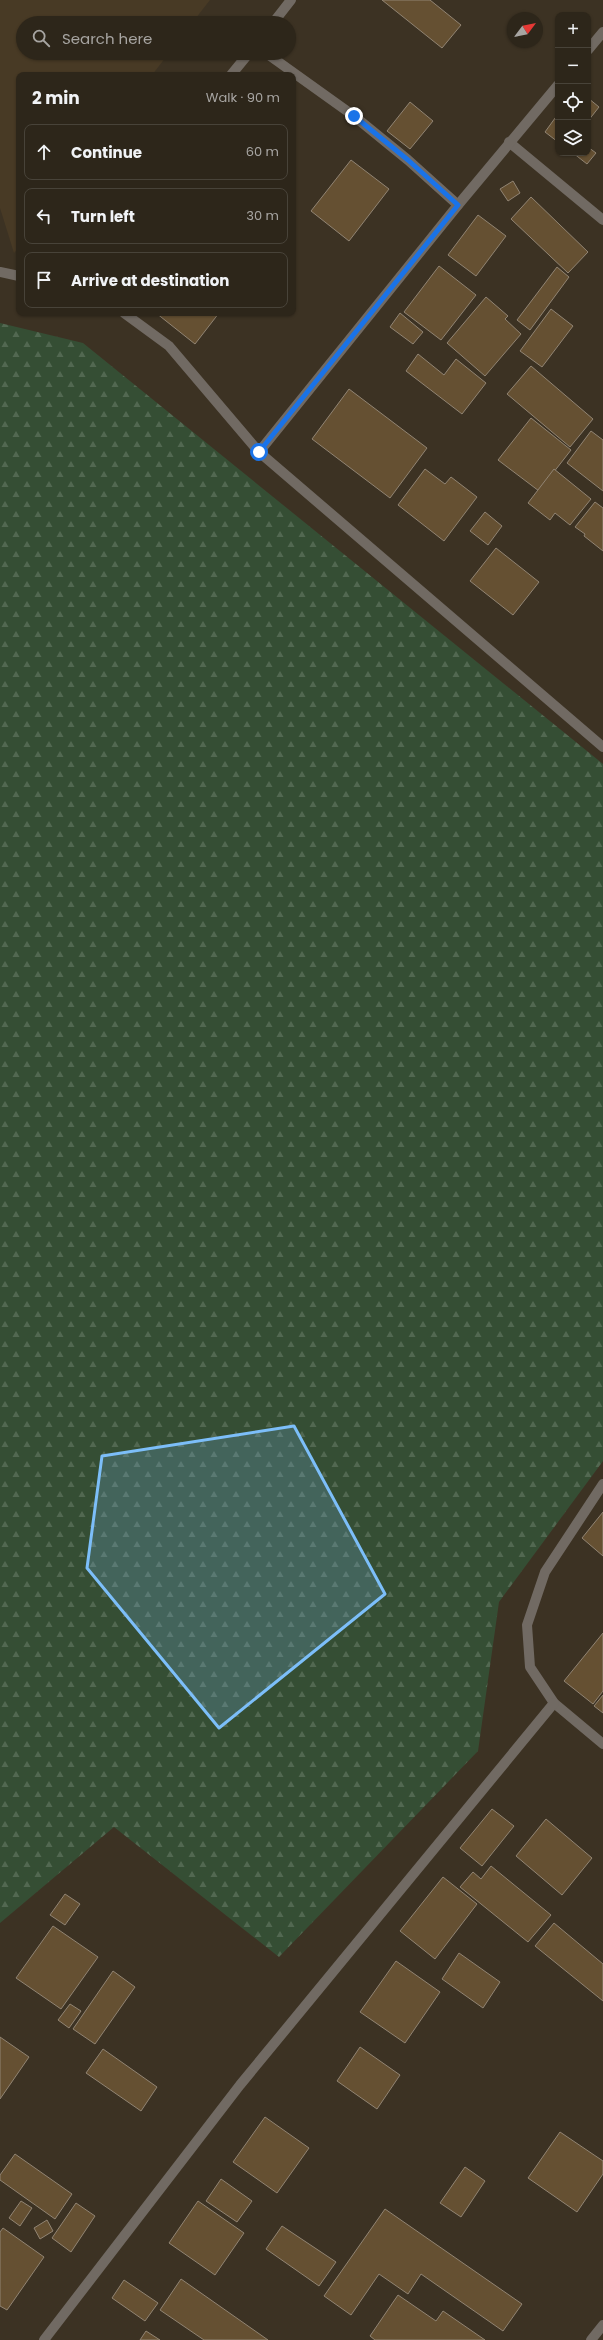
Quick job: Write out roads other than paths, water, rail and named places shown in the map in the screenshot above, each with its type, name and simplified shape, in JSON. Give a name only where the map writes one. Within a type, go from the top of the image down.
[{"type":"street","points":[[278,16],[291,0]]},
{"type":"street","points":[[590,48],[603,32]]},
{"type":"street","points":[[233,72],[243,60]]},
{"type":"street","points":[[276,60],[293,72]]},
{"type":"street","points":[[296,74],[354,116],[408,160],[458,205]]},
{"type":"street","points":[[259,452],[509,142],[555,88]]},
{"type":"street","points":[[509,142],[603,220]]},
{"type":"street","points":[[0,272],[16,275]]},
{"type":"street","points":[[128,316],[169,346],[259,452],[603,747]]},
{"type":"street","points":[[603,1484],[544,1572],[527,1625],[530,1667],[554,1703],[603,1744]]},
{"type":"street","points":[[44,2340],[240,2085],[554,1703]]},
{"type":"street","points":[[591,2340],[603,2325]]}]
